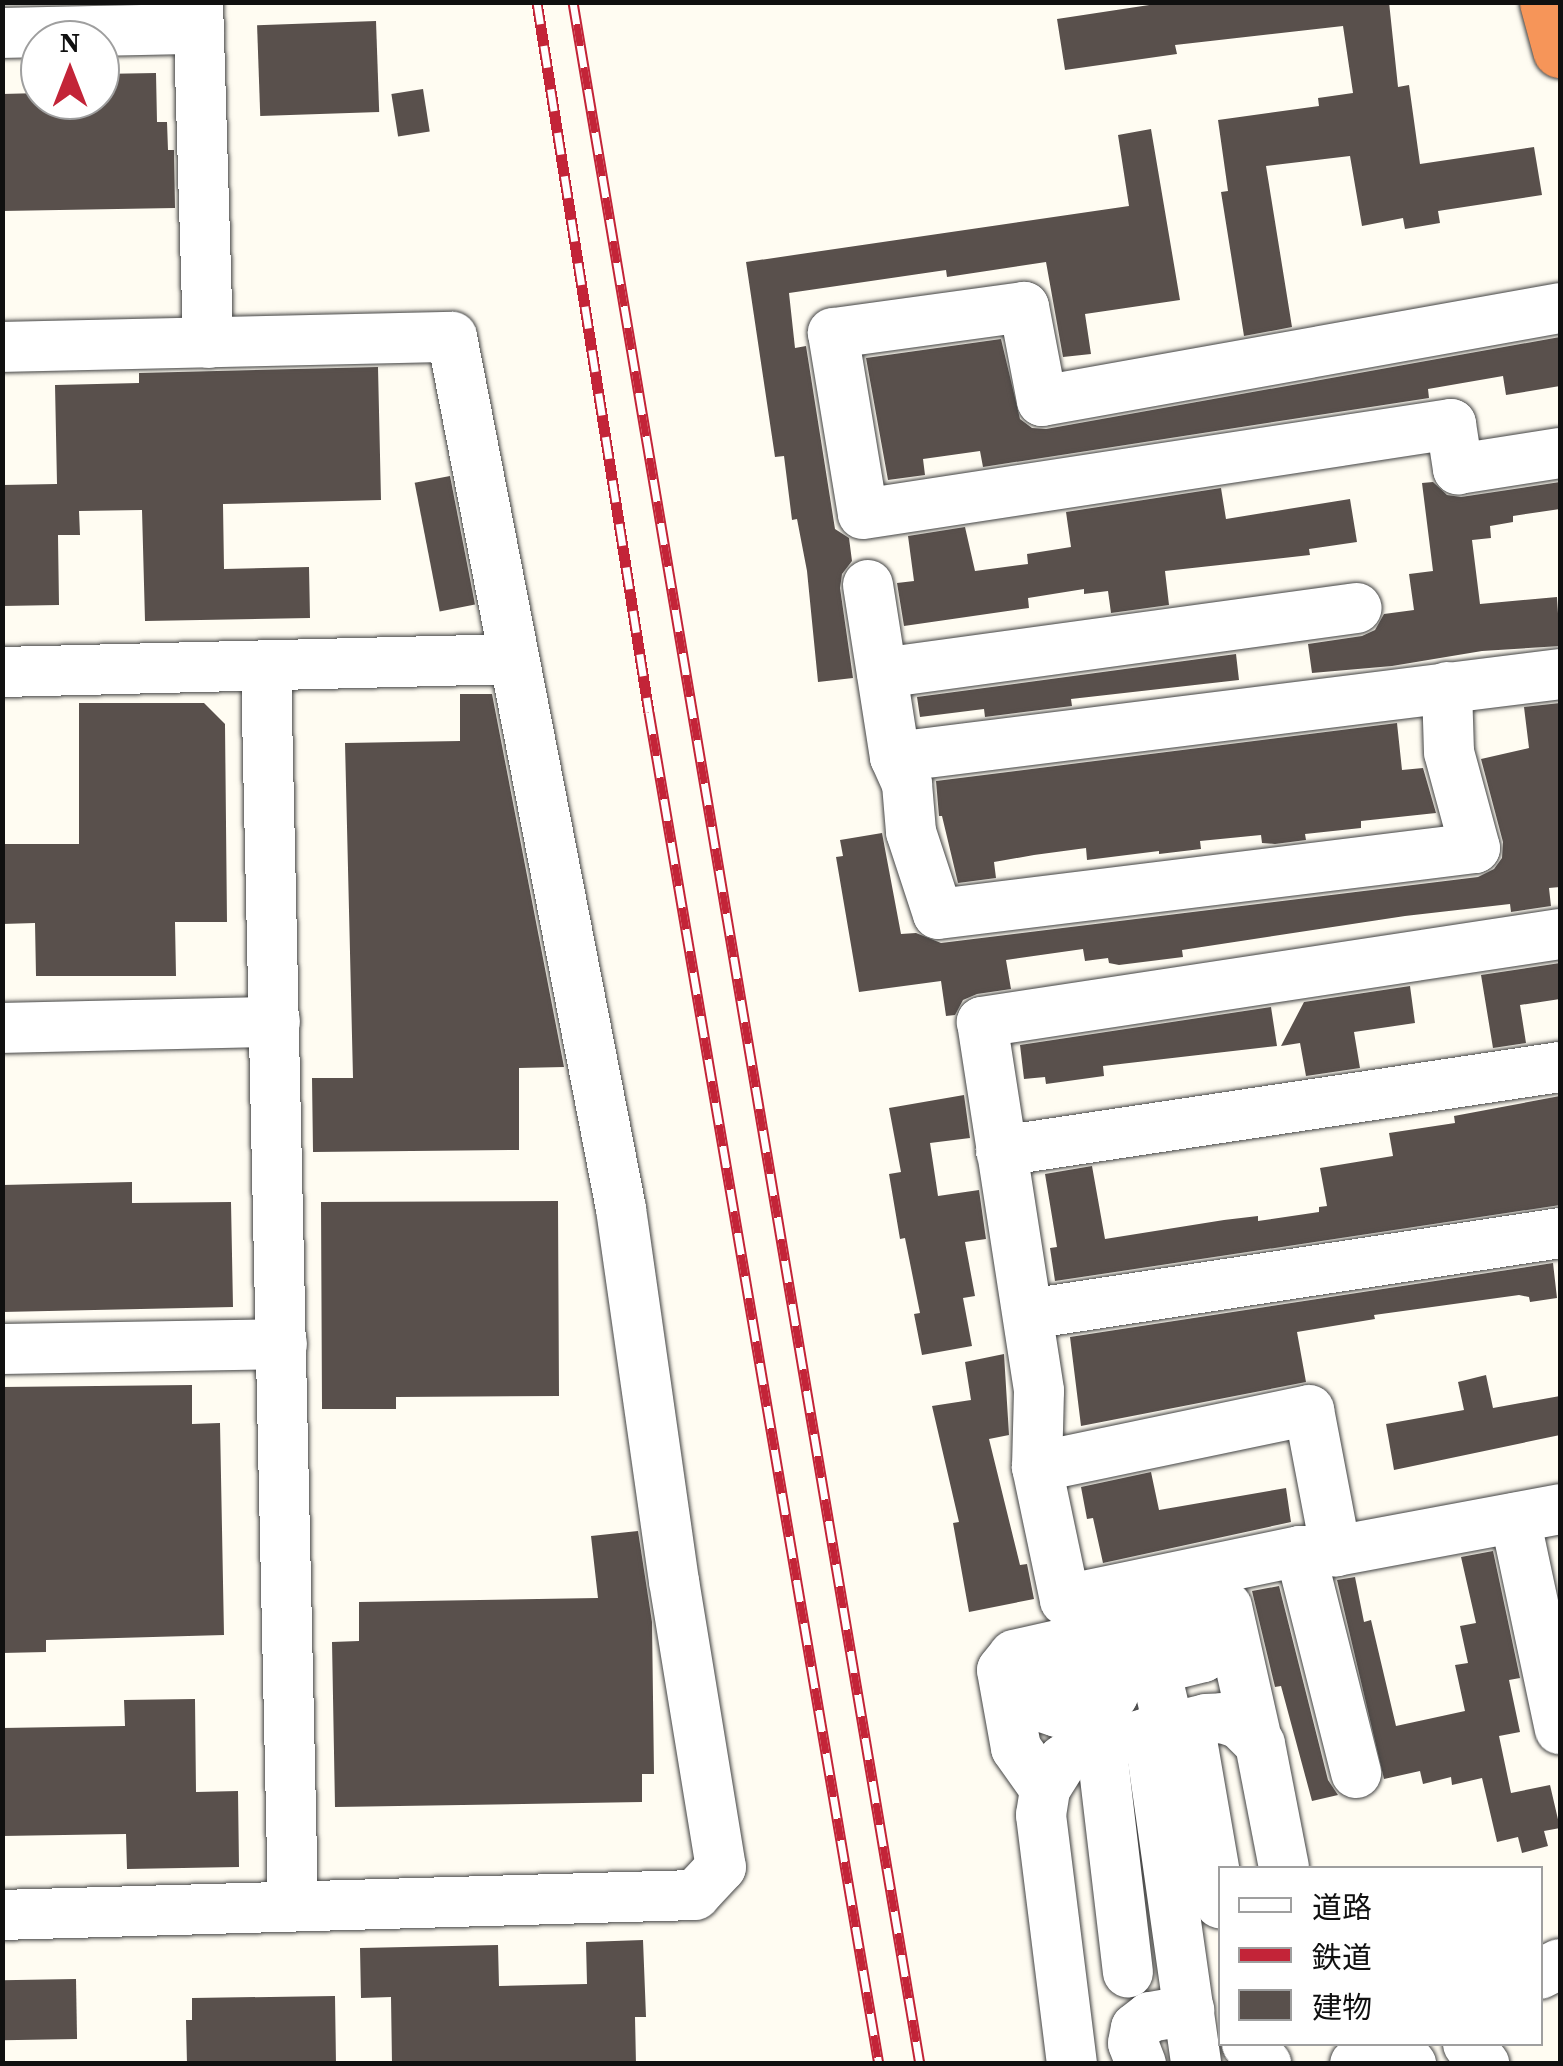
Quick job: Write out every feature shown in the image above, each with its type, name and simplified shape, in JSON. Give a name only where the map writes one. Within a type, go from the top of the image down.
[{"type":"highway","points":[[1548,2],[1560,50]]},
{"type":"street","points":[[2,33],[198,16],[208,344]]},
{"type":"street","points":[[1560,308],[1042,401],[1024,307],[833,333],[863,514],[1451,424],[1458,469],[1560,454]]},
{"type":"street","points":[[2,347],[452,337],[621,1209],[674,1581],[721,1867],[696,1896],[293,1904],[2,1915]]},
{"type":"street","points":[[868,585],[896,757],[907,784],[911,832],[938,914],[1474,848],[1449,752],[1447,687]]},
{"type":"street","points":[[882,673],[1357,608]]},
{"type":"street","points":[[2,672],[514,659]]},
{"type":"street","points":[[266,666],[293,1904]]},
{"type":"street","points":[[896,757],[1560,674]]},
{"type":"street","points":[[1560,934],[982,1022],[1039,1391],[1037,1466],[1064,1600],[1538,1513],[1560,1729]]},
{"type":"street","points":[[2,1028],[276,1022]]},
{"type":"street","points":[[1001,1151],[1560,1067]]},
{"type":"street","points":[[1029,1314],[1560,1233]]},
{"type":"street","points":[[2,1349],[282,1344]]},
{"type":"street","points":[[1037,1466],[1309,1410],[1318,1551],[1356,1773]]},
{"type":"street","points":[[1219,1866],[1219,1810],[1101,1713],[1002,1670],[1014,1656],[1227,1608],[1284,1866]]},
{"type":"street","points":[[1072,2064],[1042,1833],[1045,1789],[1101,1713],[1154,1669],[1202,1657],[1194,1616]]},
{"type":"street","points":[[1101,1713],[1096,1833],[1104,1900],[1128,1972]]},
{"type":"street","points":[[1101,1713],[1200,2013]]},
{"type":"street","points":[[1045,1789],[1016,1748],[1101,1713],[1223,1718],[1256,1736]]},
{"type":"street","points":[[1061,1985],[1128,1972],[1200,2013]]},
{"type":"street","points":[[1140,2064],[1132,2043],[1136,2028],[1150,2017],[1200,2013]]},
{"type":"street","points":[[1354,2064],[1389,2053],[1404,2056],[1411,2064]]},
{"type":"building","points":[[1169,2],[1389,2],[1398,87],[1409,85],[1420,164],[1534,147],[1542,195],[1438,211],[1440,223],[1405,229],[1403,218],[1362,226],[1350,156],[1266,166],[1292,327],[1244,336],[1221,192],[1228,191],[1218,120],[1319,106],[1318,98],[1353,93],[1343,26],[1175,45],[1177,54],[1065,70],[1057,19]]},
{"type":"building","points":[[376,21],[379,112],[260,116],[257,25]]},
{"type":"building","points":[[156,73],[157,122],[167,122],[168,150],[174,150],[175,208],[2,211],[2,94],[20,94],[20,120],[120,120],[120,74]]},
{"type":"building","points":[[423,89],[430,131],[398,136],[391,94]]},
{"type":"building","points":[[1151,129],[1180,300],[1085,314],[1091,354],[1063,357],[1046,262],[947,277],[946,270],[789,293],[795,348],[806,346],[835,529],[849,538],[852,561],[842,574],[840,588],[853,678],[818,682],[807,571],[797,519],[792,520],[784,456],[775,457],[746,262],[1129,206],[1118,135]]},
{"type":"building","points":[[1560,337],[1560,386],[1506,395],[1503,376],[1428,389],[1429,398],[983,467],[980,451],[923,459],[925,475],[888,480],[866,358],[1001,339],[1020,419],[1032,428],[1046,429]]},
{"type":"building","points":[[378,367],[381,500],[223,504],[224,569],[309,567],[310,618],[145,621],[142,510],[79,511],[80,535],[58,535],[59,605],[2,606],[2,485],[57,484],[55,385],[139,383],[139,373]]},
{"type":"building","points":[[450,476],[475,605],[440,611],[415,483]]},
{"type":"building","points":[[1433,482],[1447,495],[1461,497],[1560,482],[1560,509],[1513,516],[1513,522],[1490,526],[1491,538],[1472,540],[1480,604],[1557,597],[1560,646],[1482,651],[1392,666],[1312,673],[1308,644],[1362,636],[1375,630],[1384,614],[1414,610],[1409,574],[1433,571],[1422,483]]},
{"type":"building","points":[[1221,488],[1226,519],[1350,499],[1357,542],[1309,549],[1310,555],[1165,571],[1169,605],[1111,613],[1108,591],[1084,594],[1084,589],[1028,598],[1029,608],[904,626],[897,583],[914,581],[908,536],[965,527],[975,571],[1028,564],[1027,554],[1071,547],[1066,512]]},
{"type":"building","points":[[1236,654],[1239,680],[1071,699],[1072,706],[985,717],[984,709],[920,717],[917,697]]},
{"type":"building","points":[[460,694],[492,694],[564,1067],[519,1068],[519,1150],[313,1152],[312,1078],[353,1078],[345,743],[460,741]]},
{"type":"building","points":[[79,703],[204,703],[225,724],[227,922],[175,922],[176,976],[36,976],[35,923],[2,924],[2,844],[79,844]]},
{"type":"building","points":[[1560,703],[1560,887],[1549,888],[1551,906],[1511,912],[1510,904],[1405,916],[1182,950],[1183,957],[1119,965],[1109,963],[1108,958],[1085,961],[1083,949],[1006,960],[1011,989],[963,1000],[955,1015],[946,1016],[941,981],[859,992],[836,857],[843,856],[840,840],[882,833],[901,934],[916,933],[941,943],[1478,877],[1494,869],[1502,858],[1503,842],[1481,759],[1529,748],[1524,707]]},
{"type":"building","points":[[1397,723],[1402,770],[1423,768],[1436,813],[1361,821],[1361,828],[1305,834],[1306,840],[1275,844],[1262,843],[1261,835],[1200,841],[1201,849],[1159,854],[1087,860],[1086,848],[1034,855],[994,862],[996,878],[958,883],[939,816],[936,781]]},
{"type":"building","points":[[1560,963],[1560,999],[1520,1005],[1526,1043],[1493,1048],[1481,975]]},
{"type":"building","points":[[1410,986],[1415,1023],[1354,1032],[1360,1068],[1306,1076],[1300,1043],[1281,1046],[1304,1002]]},
{"type":"building","points":[[1271,1007],[1277,1046],[1103,1066],[1104,1076],[1046,1084],[1045,1077],[1024,1079],[1020,1045]]},
{"type":"building","points":[[964,1095],[970,1138],[930,1143],[938,1196],[979,1190],[986,1239],[965,1242],[975,1296],[963,1298],[972,1346],[922,1355],[914,1314],[920,1313],[905,1238],[900,1239],[889,1174],[901,1172],[889,1108]]},
{"type":"building","points":[[1560,1096],[1560,1205],[1055,1281],[1050,1248],[1057,1247],[1045,1174],[1092,1166],[1105,1239],[1224,1220],[1258,1216],[1258,1221],[1319,1212],[1319,1207],[1327,1206],[1320,1168],[1393,1156],[1389,1133],[1455,1123],[1454,1116]]},
{"type":"building","points":[[132,1182],[132,1203],[231,1202],[233,1307],[2,1312],[2,1185]]},
{"type":"building","points":[[558,1201],[559,1396],[396,1397],[396,1409],[322,1409],[321,1202]]},
{"type":"building","points":[[1553,1263],[1557,1298],[1530,1302],[1529,1297],[1519,1295],[1374,1315],[1375,1319],[1297,1332],[1306,1382],[1081,1426],[1070,1337]]},
{"type":"building","points":[[1004,1354],[1009,1435],[989,1439],[1020,1565],[1027,1564],[1034,1599],[969,1612],[953,1523],[959,1522],[932,1406],[971,1400],[965,1362]]},
{"type":"building","points":[[1486,1375],[1493,1408],[1560,1396],[1560,1435],[1394,1470],[1386,1424],[1464,1410],[1458,1382]]},
{"type":"building","points":[[192,1385],[192,1424],[220,1423],[224,1635],[46,1640],[46,1652],[2,1653],[2,1387]]},
{"type":"building","points":[[1151,1472],[1159,1510],[1286,1488],[1291,1522],[1103,1563],[1093,1518],[1087,1519],[1081,1487]]},
{"type":"building","points":[[638,1531],[652,1622],[654,1774],[642,1774],[642,1802],[335,1807],[332,1642],[359,1641],[359,1602],[598,1598],[591,1536]]},
{"type":"building","points":[[1493,1551],[1520,1678],[1509,1680],[1520,1732],[1499,1736],[1511,1793],[1550,1785],[1560,1828],[1544,1831],[1548,1846],[1522,1853],[1518,1837],[1497,1842],[1482,1778],[1452,1785],[1451,1777],[1423,1784],[1420,1771],[1384,1779],[1337,1580],[1355,1577],[1364,1622],[1371,1620],[1396,1726],[1465,1711],[1455,1665],[1468,1663],[1460,1626],[1476,1623],[1461,1557]]},
{"type":"building","points":[[1279,1586],[1328,1780],[1338,1795],[1312,1801],[1281,1686],[1275,1687],[1252,1591]]},
{"type":"building","points":[[195,1699],[196,1792],[238,1791],[239,1867],[127,1869],[126,1834],[2,1836],[2,1728],[125,1726],[124,1700]]},
{"type":"building","points":[[643,1940],[646,2017],[635,2017],[636,2064],[392,2064],[391,1997],[361,1998],[360,1948],[498,1945],[499,1986],[587,1984],[586,1942]]},
{"type":"building","points":[[76,1979],[77,2039],[3,2040],[2,1980]]},
{"type":"building","points":[[335,1996],[336,2064],[187,2064],[186,2020],[192,2020],[192,1998]]},
{"type":"railway","points":[[537,2],[649,712],[879,2064]]},
{"type":"railway","points":[[573,2],[920,2064]]}]
